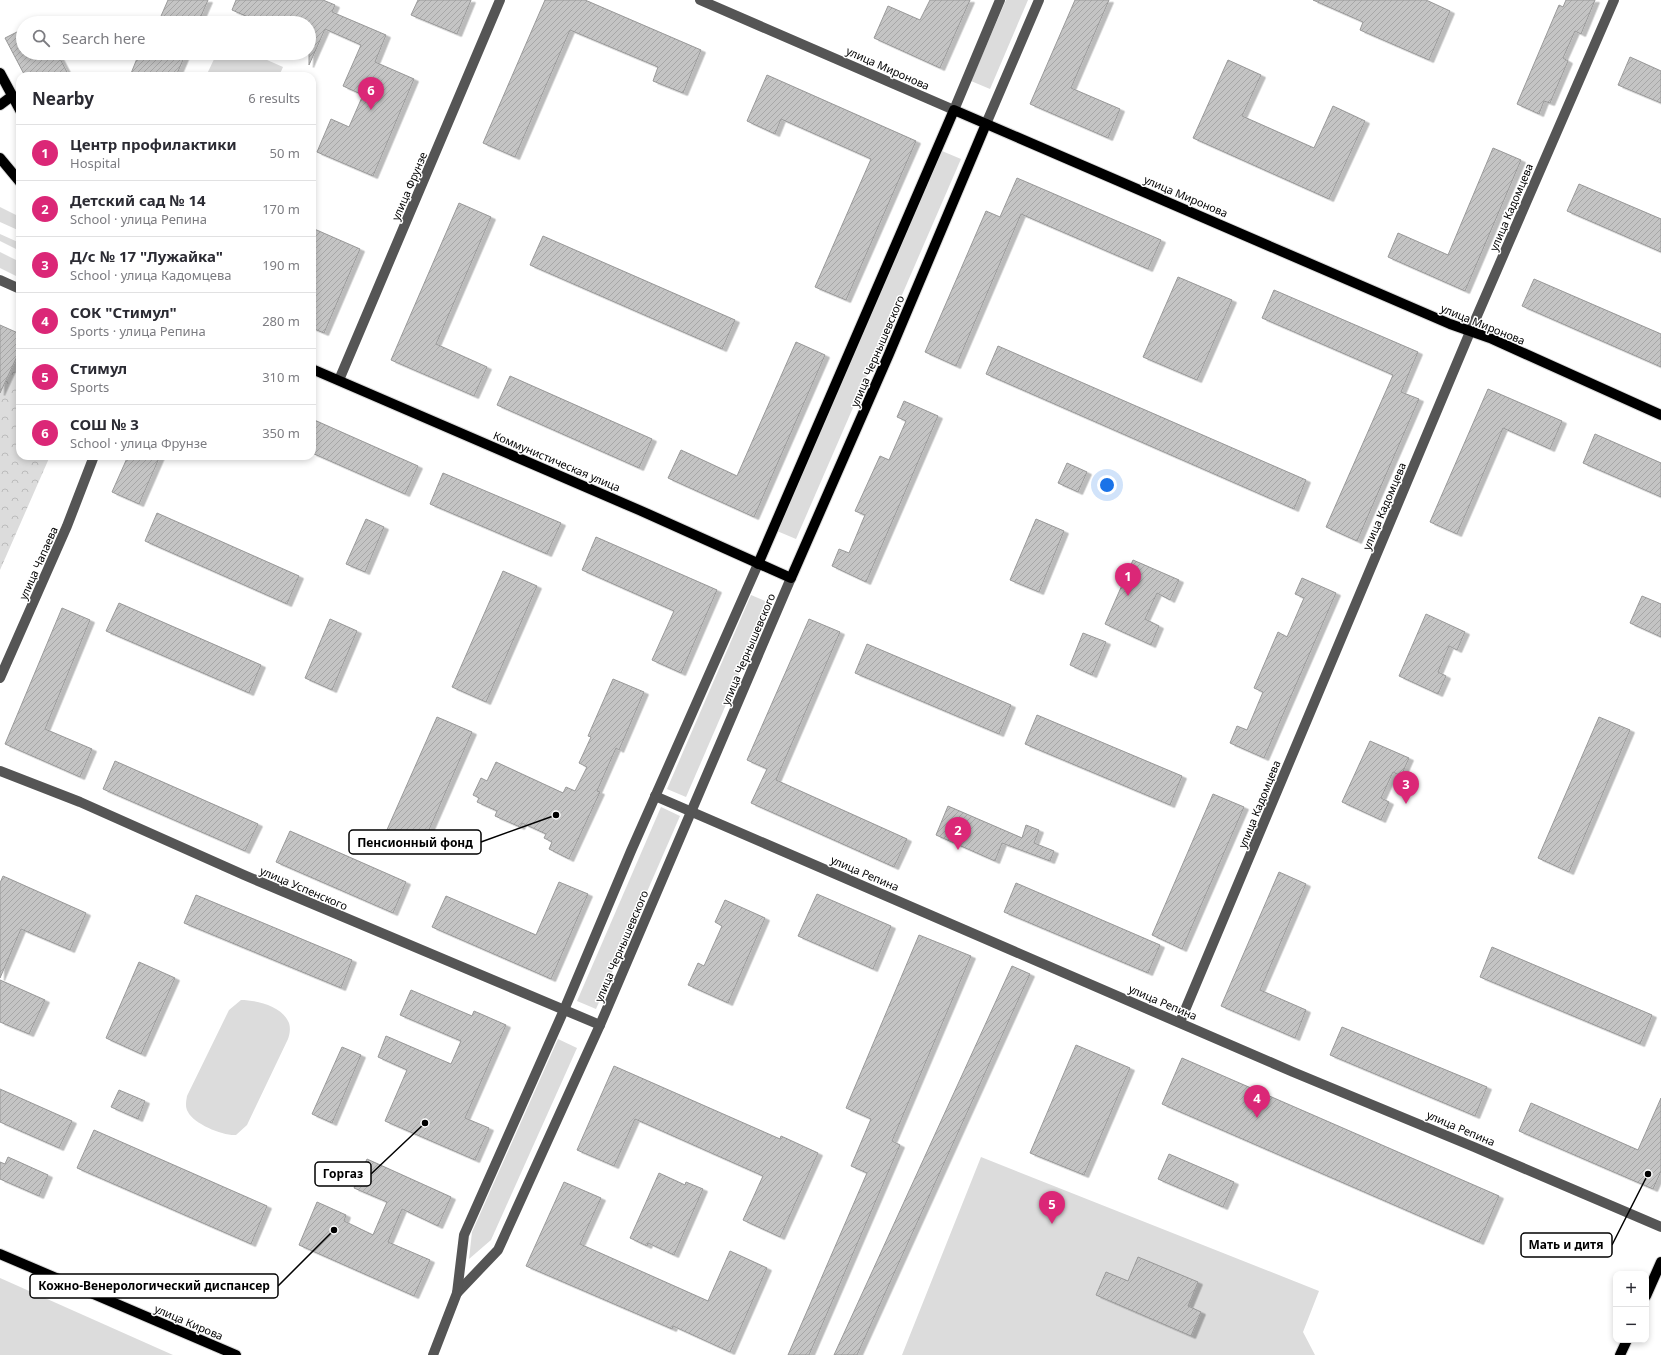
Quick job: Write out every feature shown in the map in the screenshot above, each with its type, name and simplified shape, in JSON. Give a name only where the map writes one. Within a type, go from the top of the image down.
[{"type":"main road","points":[[0,73],[16,103]]},
{"type":"main road","points":[[0,105],[12,96]]},
{"type":"main road","name":"улица Миронова","points":[[954,110],[1470,332],[1490,338],[1661,415]]},
{"type":"main road","name":"улица Чернышевского","points":[[758,564],[954,110]]},
{"type":"main road","name":"улица Чернышевского","points":[[791,578],[889,354],[986,124]]},
{"type":"main road","points":[[0,158],[16,177]]},
{"type":"main road","name":"Коммунистическая улица","points":[[316,371],[639,510],[791,578]]},
{"type":"main road","name":"улица Кирова","points":[[0,1254],[236,1355]]},
{"type":"main road","points":[[1649,1289],[1661,1262]]},
{"type":"main road","points":[[1620,1355],[1626,1343]]},
{"type":"street","name":"улица Фрунзе","points":[[339,380],[500,0]]},
{"type":"street","name":"улица Миронова","points":[[700,0],[954,110]]},
{"type":"street","name":"улица Чернышевского","points":[[954,110],[1000,0]]},
{"type":"street","name":"улица Чернышевского","points":[[986,124],[1039,0]]},
{"type":"street","name":"улица Кадомцева","points":[[1180,1022],[1470,332],[1614,0]]},
{"type":"street","points":[[0,280],[16,287]]},
{"type":"street","name":"улица Чапаева","points":[[0,678],[67,526],[92,460]]},
{"type":"street","name":"улица Чернышевского","points":[[433,1355],[457,1294],[464,1235],[564,1010],[655,796],[758,564]]},
{"type":"street","name":"улица Чернышевского","points":[[457,1294],[498,1250],[600,1025],[791,578]]},
{"type":"street","name":"улица Успенского","points":[[0,771],[80,802],[244,875],[600,1025]]},
{"type":"street","name":"улица Репина","points":[[655,796],[1661,1227]]},
{"type":"green space","points":[[1006,0],[1028,0],[990,89],[971,81]]},
{"type":"green space","points":[[214,60],[267,60],[283,67],[281,72],[208,72]]},
{"type":"green space","points":[[942,151],[961,159],[796,539],[777,531]]},
{"type":"green space","points":[[0,207],[16,215],[16,229],[0,222]]},
{"type":"green space","points":[[0,234],[16,241],[16,249],[0,241]]},
{"type":"green space","points":[[0,252],[16,260],[16,276],[0,268]]},
{"type":"green space","points":[[16,358],[16,460],[48,460],[0,570],[0,393]]},
{"type":"green space","points":[[751,595],[770,603],[686,797],[667,789]]},
{"type":"green space","points":[[661,807],[680,816],[596,1009],[577,1001]]},
{"type":"green space","points":[[241,1000],[254,1001],[268,1005],[280,1011],[289,1023],[290,1030],[288,1039],[247,1125],[236,1135],[230,1135],[209,1128],[196,1121],[188,1112],[186,1102],[187,1096],[229,1010]]},
{"type":"green space","points":[[558,1039],[577,1048],[491,1240],[469,1259],[472,1232]]},
{"type":"green space","points":[[981,1157],[1319,1291],[1303,1332],[1315,1355],[902,1355]]},
{"type":"green space","points":[[0,1278],[173,1355],[0,1355]]},
{"type":"building","points":[[168,0],[208,0],[201,16],[161,16]]},
{"type":"building","points":[[236,0],[323,0],[335,5],[332,12],[386,35],[375,62],[414,79],[373,176],[317,152],[331,119],[349,127],[363,95],[343,86],[361,45],[325,29],[316,49],[316,16],[246,16],[232,10]]},
{"type":"building","points":[[418,0],[471,0],[457,34],[411,15]]},
{"type":"building","points":[[545,0],[585,0],[701,50],[683,93],[653,81],[658,67],[570,30],[515,157],[483,143]]},
{"type":"building","points":[[930,0],[970,0],[940,68],[874,38],[888,6],[920,20]]},
{"type":"building","points":[[1075,0],[1109,0],[1071,88],[1120,109],[1108,138],[1030,104]]},
{"type":"building","points":[[1313,0],[1426,0],[1450,11],[1429,60],[1360,30],[1363,22]]},
{"type":"building","points":[[1566,0],[1595,0],[1581,34],[1575,31],[1563,58],[1568,61],[1550,103],[1544,101],[1539,114],[1517,104],[1559,5],[1563,7]]},
{"type":"building","points":[[16,32],[16,59],[5,38]]},
{"type":"building","points":[[1630,57],[1661,71],[1661,103],[1618,85]]},
{"type":"building","points":[[17,60],[61,60],[67,72],[23,72]]},
{"type":"building","points":[[136,60],[183,60],[178,72],[132,72]]},
{"type":"building","points":[[1228,60],[1261,75],[1242,116],[1314,148],[1333,106],[1365,121],[1329,199],[1193,138]]},
{"type":"building","points":[[767,75],[916,141],[846,300],[815,287],[871,159],[781,119],[775,134],[747,121]]},
{"type":"building","points":[[1493,148],[1521,160],[1465,291],[1388,257],[1398,233],[1448,255]]},
{"type":"building","points":[[1017,178],[1161,240],[1148,269],[1021,214],[956,366],[925,352],[986,211],[1000,217]]},
{"type":"building","points":[[1579,184],[1661,219],[1661,252],[1567,211]]},
{"type":"building","points":[[459,203],[491,217],[436,344],[487,367],[474,396],[391,360]]},
{"type":"building","points":[[316,230],[360,249],[324,333],[316,330]]},
{"type":"building","points":[[543,236],[735,320],[722,349],[530,265]]},
{"type":"building","points":[[1178,277],[1232,300],[1197,380],[1143,357]]},
{"type":"building","points":[[1534,279],[1661,334],[1661,367],[1522,306]]},
{"type":"building","points":[[1274,290],[1418,352],[1401,392],[1419,399],[1357,541],[1326,527],[1393,375],[1262,318]]},
{"type":"building","points":[[0,325],[16,332],[16,359],[0,393]]},
{"type":"building","points":[[796,342],[825,355],[754,517],[668,478],[681,450],[737,476]]},
{"type":"building","points":[[998,346],[1306,480],[1294,509],[986,374]]},
{"type":"building","points":[[510,376],[652,439],[639,468],[497,405]]},
{"type":"building","points":[[1488,389],[1562,421],[1550,449],[1503,428],[1457,534],[1430,522]]},
{"type":"building","points":[[904,401],[938,416],[866,582],[832,566],[839,549],[849,553],[865,515],[855,511],[880,456],[889,460],[906,421],[897,417]]},
{"type":"building","points":[[316,421],[418,466],[405,494],[316,455]]},
{"type":"building","points":[[1595,434],[1661,463],[1661,497],[1583,463]]},
{"type":"building","points":[[126,460],[158,460],[139,504],[112,492]]},
{"type":"building","points":[[1067,463],[1087,472],[1078,492],[1058,483]]},
{"type":"building","points":[[443,473],[561,523],[547,554],[430,504]]},
{"type":"building","points":[[157,513],[299,576],[287,604],[145,541]]},
{"type":"building","points":[[366,519],[384,527],[365,572],[346,564]]},
{"type":"building","points":[[1036,519],[1064,531],[1039,592],[1010,580]]},
{"type":"building","points":[[596,537],[717,590],[681,673],[652,660],[674,611],[582,570]]},
{"type":"building","points":[[1133,560],[1179,580],[1170,600],[1157,593],[1145,619],[1159,626],[1151,645],[1105,624]]},
{"type":"building","points":[[503,571],[537,586],[486,702],[452,687]]},
{"type":"building","points":[[1302,578],[1336,593],[1264,758],[1230,743],[1237,726],[1247,730],[1263,692],[1254,688],[1278,632],[1287,637],[1304,598],[1295,594]]},
{"type":"building","points":[[1642,596],[1661,604],[1661,637],[1630,623]]},
{"type":"building","points":[[119,603],[261,665],[249,693],[106,631]]},
{"type":"building","points":[[62,608],[90,620],[45,729],[92,749],[80,777],[5,744]]},
{"type":"building","points":[[1426,614],[1465,632],[1457,650],[1449,646],[1438,672],[1446,676],[1438,694],[1399,676]]},
{"type":"building","points":[[330,619],[357,631],[332,690],[305,678]]},
{"type":"building","points":[[809,619],[840,632],[776,780],[907,839],[894,867],[751,803],[767,769],[747,760]]},
{"type":"building","points":[[1083,633],[1106,642],[1092,675],[1070,665]]},
{"type":"building","points":[[867,644],[1011,705],[999,734],[855,673]]},
{"type":"building","points":[[613,679],[644,692],[619,750],[616,748],[597,791],[600,792],[569,859],[549,849],[552,842],[544,838],[546,834],[522,823],[520,827],[495,816],[497,811],[477,802],[479,798],[473,795],[481,778],[487,781],[496,762],[563,793],[566,787],[575,791],[587,767],[579,763],[591,737],[588,736]]},
{"type":"building","points":[[1037,715],[1182,776],[1170,805],[1025,744]]},
{"type":"building","points":[[437,717],[472,732],[421,848],[386,832]]},
{"type":"building","points":[[1599,717],[1630,730],[1569,872],[1538,858]]},
{"type":"building","points":[[1370,741],[1409,758],[1401,776],[1393,772],[1381,798],[1389,802],[1381,820],[1342,802]]},
{"type":"building","points":[[115,761],[258,824],[245,851],[103,789]]},
{"type":"building","points":[[1213,794],[1244,807],[1182,949],[1152,935]]},
{"type":"building","points":[[948,806],[1022,838],[1026,825],[1039,830],[1034,843],[1054,851],[1050,861],[1002,843],[995,861],[936,835]]},
{"type":"building","points":[[290,831],[406,882],[393,913],[276,862]]},
{"type":"building","points":[[1279,872],[1306,884],[1260,990],[1306,1010],[1295,1038],[1221,1006]]},
{"type":"building","points":[[3,876],[86,913],[70,950],[21,929],[0,978],[0,883]]},
{"type":"building","points":[[559,882],[588,894],[551,979],[432,927],[446,896],[536,935]]},
{"type":"building","points":[[1016,883],[1160,945],[1148,973],[1004,912]]},
{"type":"building","points":[[817,894],[891,926],[873,969],[798,936]]},
{"type":"building","points":[[196,895],[352,960],[341,988],[184,923]]},
{"type":"building","points":[[725,900],[765,918],[728,1003],[688,985],[698,963],[704,966],[722,926],[715,922]]},
{"type":"building","points":[[919,935],[971,956],[892,1141],[900,1145],[809,1355],[788,1355],[867,1173],[851,1166],[871,1119],[846,1108]]},
{"type":"building","points":[[1492,947],[1652,1015],[1640,1044],[1480,977]]},
{"type":"building","points":[[139,962],[175,978],[141,1054],[106,1038]]},
{"type":"building","points":[[1012,966],[1030,974],[857,1355],[834,1355]]},
{"type":"building","points":[[0,980],[45,1000],[29,1034],[0,1022]]},
{"type":"building","points":[[411,990],[472,1016],[474,1011],[506,1025],[465,1118],[489,1128],[475,1160],[385,1121],[407,1070],[378,1057],[386,1036],[451,1064],[461,1041],[400,1015]]},
{"type":"building","points":[[1342,1027],[1487,1087],[1475,1116],[1330,1055]]},
{"type":"building","points":[[1076,1045],[1130,1068],[1084,1175],[1030,1153]]},
{"type":"building","points":[[342,1047],[361,1055],[332,1123],[312,1114]]},
{"type":"building","points":[[1182,1058],[1499,1196],[1479,1242],[1162,1104]]},
{"type":"building","points":[[614,1066],[780,1139],[781,1136],[818,1153],[780,1237],[743,1220],[763,1176],[635,1119],[614,1166],[577,1150]]},
{"type":"building","points":[[0,1089],[72,1121],[59,1148],[0,1122]]},
{"type":"building","points":[[119,1090],[145,1101],[138,1119],[111,1107]]},
{"type":"building","points":[[1661,1098],[1661,1171],[1653,1189],[1519,1131],[1531,1103],[1638,1150]]},
{"type":"building","points":[[94,1130],[267,1206],[251,1244],[77,1168]]},
{"type":"building","points":[[1169,1154],[1234,1182],[1223,1207],[1158,1179]]},
{"type":"building","points":[[8,1157],[48,1175],[39,1196],[0,1179],[0,1162],[5,1164]]},
{"type":"building","points":[[367,1159],[451,1197],[438,1226],[402,1209],[388,1242],[430,1260],[414,1296],[299,1245],[317,1202],[346,1215],[344,1221],[373,1235],[387,1202],[354,1188]]},
{"type":"building","points":[[659,1173],[685,1185],[686,1182],[703,1189],[674,1255],[648,1243],[647,1246],[630,1238]]},
{"type":"building","points":[[564,1182],[601,1198],[580,1244],[708,1301],[730,1251],[767,1268],[730,1352],[673,1326],[672,1329],[526,1266]]},
{"type":"building","points":[[1138,1257],[1198,1282],[1188,1306],[1201,1312],[1191,1336],[1096,1295],[1106,1272],[1128,1281]]},
{"type":"place","name":"СОШ № 3","points":[[371,110]]},
{"type":"place","name":"Центр профилактики","points":[[1128,596]]},
{"type":"place","name":"Д/с № 17 \"Лужайка\"","points":[[1406,804]]},
{"type":"place","name":"Пенсионный фонд","points":[[556,815]]},
{"type":"place","name":"Детский сад № 14","points":[[958,850]]},
{"type":"place","name":"СОК \"Стимул\"","points":[[1257,1118]]},
{"type":"place","name":"Горгаз","points":[[425,1123]]},
{"type":"place","name":"Мать и дитя","points":[[1648,1174]]},
{"type":"place","name":"Стимул","points":[[1052,1224]]},
{"type":"place","name":"Кожно-Венерологический диспансер","points":[[334,1230]]}]
